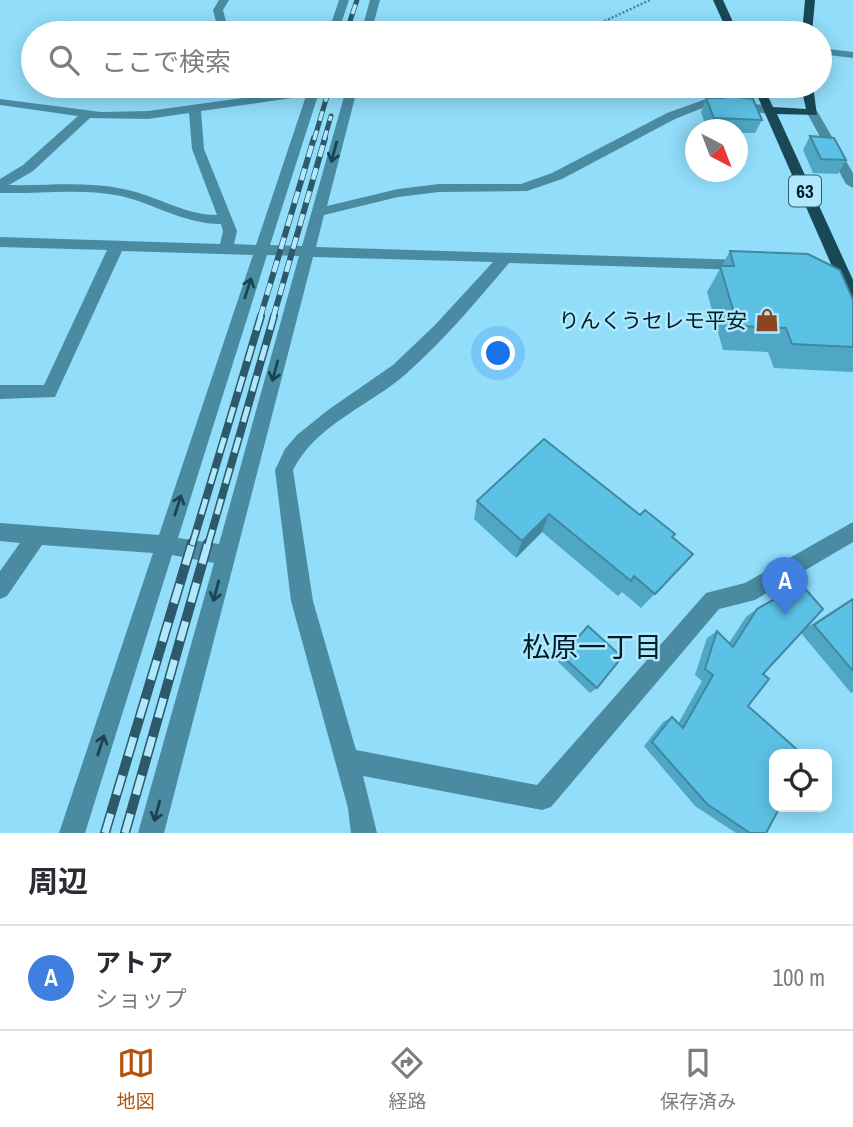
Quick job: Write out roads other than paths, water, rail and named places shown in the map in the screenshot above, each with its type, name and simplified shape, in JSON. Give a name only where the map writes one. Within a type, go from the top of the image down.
[{"type":"main road","points":[[718,0],[728,21]]},
{"type":"main road","points":[[808,21],[810,0]]},
{"type":"main road","name":"63","points":[[764,98],[833,268],[853,296]]},
{"type":"main road","points":[[769,110],[813,113],[810,98]]},
{"type":"street","points":[[221,21],[218,10],[224,0]]},
{"type":"street","points":[[336,21],[344,0]]},
{"type":"street","points":[[369,21],[375,0]]},
{"type":"street","points":[[832,52],[853,55]]},
{"type":"street","points":[[0,102],[87,114],[148,115],[260,98]]},
{"type":"street","points":[[72,833],[311,98]]},
{"type":"street","points":[[151,833],[348,98]]},
{"type":"street","points":[[318,212],[398,193],[439,188],[522,188],[557,176],[671,116],[709,101],[769,110]]},
{"type":"street","points":[[195,109],[198,149],[230,230],[226,248]]},
{"type":"street","points":[[813,113],[853,184]]},
{"type":"street","points":[[0,187],[28,168],[87,114]]},
{"type":"street","points":[[0,187],[107,189],[143,198],[189,219],[225,220]]},
{"type":"street","points":[[0,242],[757,265]]},
{"type":"street","points":[[0,392],[49,392],[117,244]]},
{"type":"street","points":[[364,833],[360,808],[302,601],[284,470],[288,457],[307,437],[397,372],[443,328],[506,257]]},
{"type":"street","points":[[345,760],[542,799],[713,600],[748,593],[853,531]]},
{"type":"street","points":[[0,532],[166,545],[226,555]]},
{"type":"street","points":[[0,589],[37,535]]},
{"type":"railway","points":[[350,21],[357,0]]},
{"type":"railway","points":[[314,140],[326,98]]},
{"type":"railway","points":[[324,140],[331,116]]},
{"type":"railway","points":[[260,318],[314,138]]},
{"type":"railway","points":[[273,318],[325,138]]},
{"type":"railway","points":[[192,545],[261,316]]},
{"type":"railway","points":[[208,545],[274,316]]},
{"type":"railway","points":[[105,833],[192,543]]},
{"type":"railway","points":[[125,833],[208,543]]},
{"type":"place","name":"りんくうセレモ平安","points":[[767,320]]},
{"type":"place","name":"アトア","points":[[785,615]]},
{"type":"district","name":"松原一丁目","points":[[592,647]]}]
